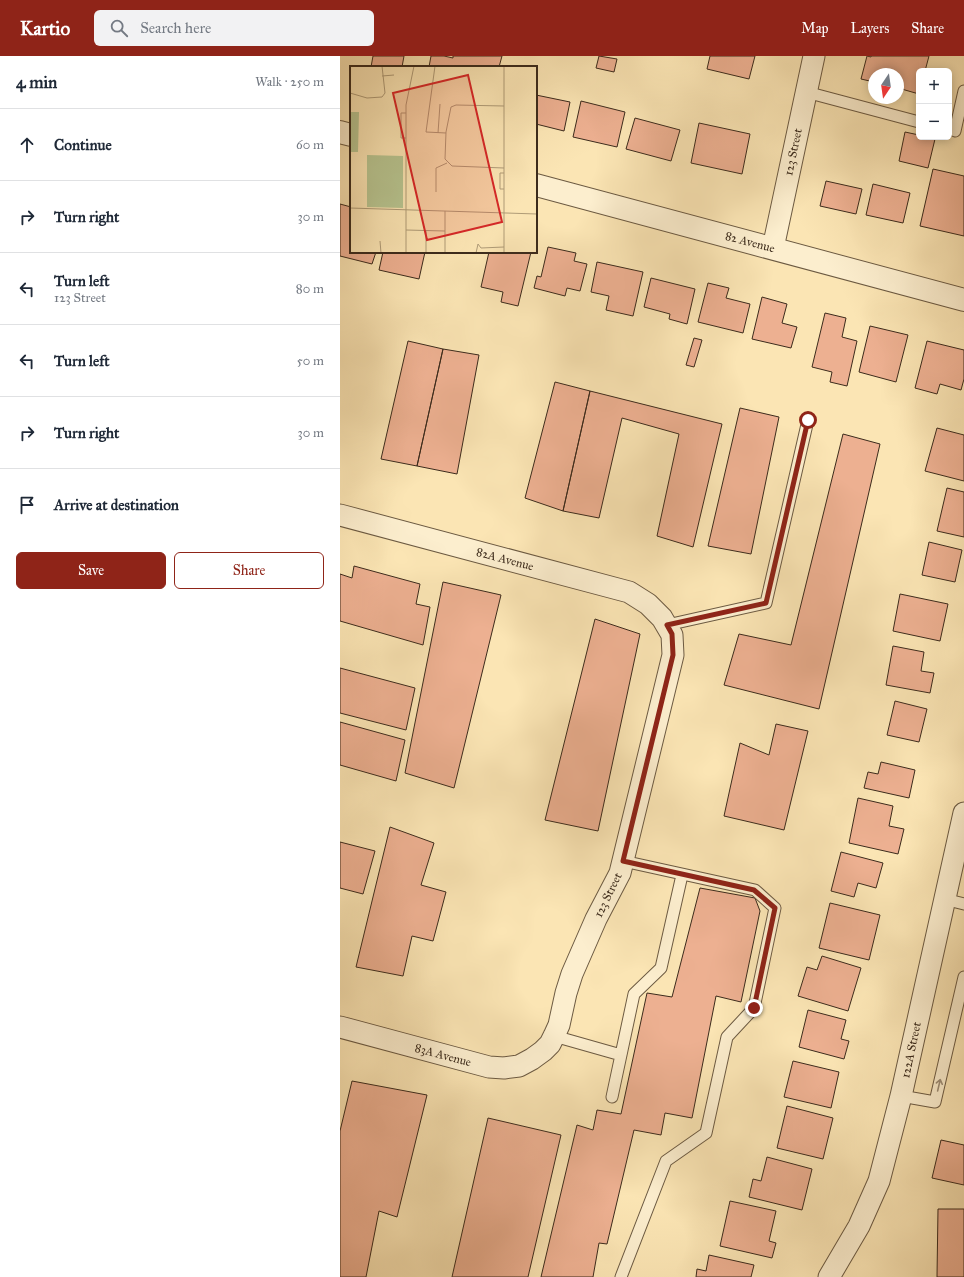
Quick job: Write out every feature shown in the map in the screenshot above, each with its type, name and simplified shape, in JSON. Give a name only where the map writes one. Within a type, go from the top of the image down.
[{"type":"street","name":"123 Street","points":[[773,248],[814,56]]},
{"type":"street","points":[[340,132],[350,135]]},
{"type":"street","name":"82 Avenue","points":[[537,185],[964,300]]},
{"type":"street","name":"82A Avenue","points":[[340,515],[629,592],[648,604],[664,621]]},
{"type":"street","name":"123 Street","points":[[549,1044],[558,1025],[572,974],[596,919],[620,873],[673,655],[672,634],[664,621]]},
{"type":"street","name":"122A Street","points":[[829,1277],[859,1226],[879,1181],[954,902],[964,813]]},
{"type":"street","name":"83A Avenue","points":[[340,1027],[489,1067],[504,1068],[519,1066],[532,1059],[549,1044]]},
{"type":"lane","points":[[956,131],[964,91]]},
{"type":"lane","points":[[806,92],[916,121]]},
{"type":"lane","points":[[664,621],[766,603],[808,420]]},
{"type":"lane","points":[[621,1277],[666,1161],[706,1133],[726,1037],[754,1008],[775,908],[754,890],[623,861]]},
{"type":"lane","points":[[612,1097],[634,994],[661,968],[682,875]]},
{"type":"lane","points":[[901,1096],[936,1102],[964,977]]},
{"type":"lane","points":[[549,1044],[622,1055]]},
{"type":"building","points":[[373,56],[404,56],[402,66],[371,66]]},
{"type":"building","points":[[431,56],[453,58],[453,56],[502,56],[499,66],[429,66]]},
{"type":"building","points":[[599,56],[617,59],[614,72],[596,68]]},
{"type":"building","points":[[710,56],[755,56],[749,79],[707,69]]},
{"type":"building","points":[[867,56],[929,56],[926,68],[916,68],[916,93],[904,90],[904,68],[868,68],[868,81],[861,79]]},
{"type":"building","points":[[537,95],[570,102],[564,131],[537,124]]},
{"type":"building","points":[[581,101],[625,112],[617,147],[573,137]]},
{"type":"building","points":[[635,118],[680,130],[671,161],[626,149]]},
{"type":"building","points":[[699,123],[750,134],[742,174],[691,163]]},
{"type":"building","points":[[905,132],[916,134],[916,140],[935,140],[928,168],[899,161]]},
{"type":"building","points":[[933,169],[964,176],[964,236],[920,226]]},
{"type":"building","points":[[826,181],[862,189],[856,214],[820,206]]},
{"type":"building","points":[[873,184],[910,193],[903,223],[866,215]]},
{"type":"building","points":[[340,204],[350,207],[350,253],[376,253],[372,264],[340,256]]},
{"type":"building","points":[[548,247],[576,253],[574,261],[587,264],[580,291],[567,288],[565,296],[534,288],[537,276],[541,277]]},
{"type":"building","points":[[383,253],[425,253],[419,279],[379,270]]},
{"type":"building","points":[[489,253],[531,253],[518,306],[501,302],[503,292],[481,287]]},
{"type":"building","points":[[597,262],[643,272],[633,316],[606,310],[609,296],[591,292]]},
{"type":"building","points":[[651,278],[695,289],[687,324],[669,319],[670,314],[644,307]]},
{"type":"building","points":[[708,283],[729,288],[726,298],[750,304],[743,333],[698,322]]},
{"type":"building","points":[[762,297],[787,304],[782,323],[797,327],[791,348],[752,339]]},
{"type":"building","points":[[825,313],[846,318],[842,337],[857,341],[847,386],[830,382],[832,372],[812,367]]},
{"type":"building","points":[[870,326],[908,335],[896,382],[859,372]]},
{"type":"building","points":[[694,338],[702,340],[694,367],[686,365]]},
{"type":"building","points":[[408,341],[443,349],[417,466],[381,459]]},
{"type":"building","points":[[927,341],[964,350],[964,379],[961,390],[940,384],[937,394],[915,388]]},
{"type":"building","points":[[443,349],[479,355],[457,474],[417,466]]},
{"type":"building","points":[[555,382],[590,391],[563,511],[525,498]]},
{"type":"building","points":[[590,391],[722,424],[693,547],[657,536],[679,434],[622,418],[599,518],[563,511]]},
{"type":"building","points":[[740,408],[779,417],[751,554],[708,546]]},
{"type":"building","points":[[937,428],[964,435],[964,481],[925,471]]},
{"type":"building","points":[[843,434],[880,444],[819,709],[724,685],[739,634],[791,645]]},
{"type":"building","points":[[947,488],[964,492],[964,537],[937,531]]},
{"type":"building","points":[[929,542],[962,550],[955,582],[922,575]]},
{"type":"building","points":[[354,566],[420,584],[416,604],[430,607],[423,645],[340,621],[340,574],[352,578]]},
{"type":"building","points":[[443,582],[501,595],[454,788],[405,773]]},
{"type":"building","points":[[900,594],[948,604],[940,641],[893,631]]},
{"type":"building","points":[[595,619],[640,634],[598,831],[545,820]]},
{"type":"building","points":[[893,646],[924,652],[921,671],[934,673],[930,693],[886,685]]},
{"type":"building","points":[[340,668],[415,688],[406,730],[340,713]]},
{"type":"building","points":[[895,701],[927,709],[919,742],[887,735]]},
{"type":"building","points":[[340,722],[405,740],[396,781],[340,765]]},
{"type":"building","points":[[776,724],[808,731],[784,830],[724,816],[740,743],[769,755]]},
{"type":"building","points":[[881,762],[915,770],[909,798],[864,788],[868,772],[878,774]]},
{"type":"building","points":[[858,798],[893,806],[889,826],[904,829],[898,854],[849,843]]},
{"type":"building","points":[[390,827],[434,843],[421,885],[446,892],[433,941],[412,936],[403,976],[356,967]]},
{"type":"building","points":[[340,842],[375,851],[363,894],[340,888]]},
{"type":"building","points":[[841,852],[883,863],[876,888],[858,883],[854,897],[831,891]]},
{"type":"building","points":[[700,888],[755,898],[760,911],[741,1002],[716,996],[692,1118],[665,1113],[661,1135],[634,1130],[607,1244],[599,1243],[593,1277],[541,1277],[577,1125],[593,1130],[597,1110],[621,1114],[647,993],[672,997]]},
{"type":"building","points":[[830,903],[880,915],[869,960],[819,948]]},
{"type":"building","points":[[822,956],[861,968],[848,1011],[798,996],[807,967],[817,970]]},
{"type":"building","points":[[808,1010],[846,1020],[841,1039],[849,1041],[844,1059],[799,1047]]},
{"type":"building","points":[[793,1061],[839,1072],[831,1108],[784,1097]]},
{"type":"building","points":[[352,1081],[427,1095],[397,1217],[379,1211],[366,1277],[340,1277],[340,1131]]},
{"type":"building","points":[[787,1106],[833,1118],[823,1159],[777,1148]]},
{"type":"building","points":[[488,1118],[561,1135],[528,1277],[452,1277]]},
{"type":"building","points":[[941,1140],[964,1145],[964,1185],[932,1178]]},
{"type":"building","points":[[767,1157],[812,1169],[802,1210],[749,1197],[753,1179],[761,1181]]},
{"type":"building","points":[[730,1201],[776,1211],[769,1241],[776,1243],[772,1258],[720,1246]]},
{"type":"building","points":[[938,1209],[964,1209],[964,1277],[937,1277]]},
{"type":"building","points":[[709,1255],[754,1265],[751,1277],[696,1277],[697,1269],[706,1271]]},
{"type":"route","points":[[754,1008],[775,908],[754,890],[623,861],[673,655],[672,634],[667,625],[766,603],[808,420]]}]
